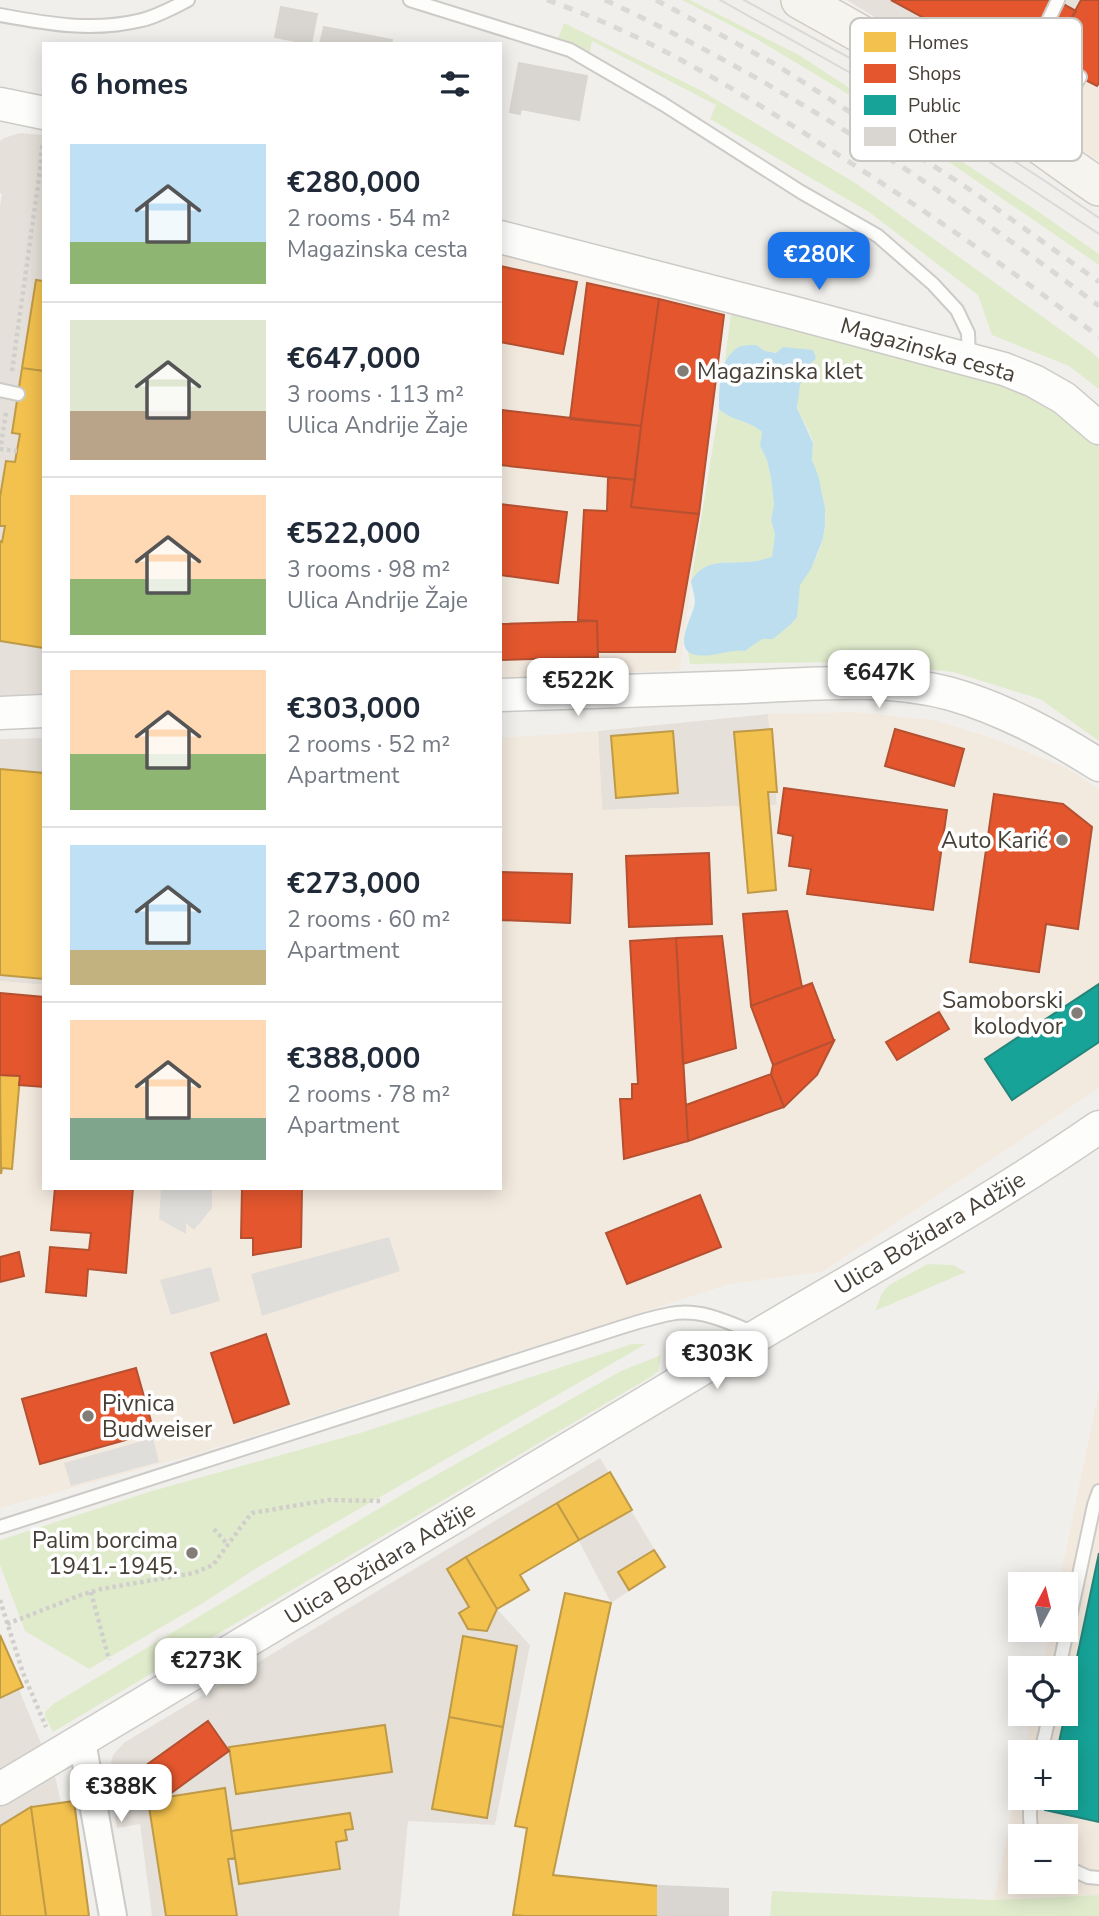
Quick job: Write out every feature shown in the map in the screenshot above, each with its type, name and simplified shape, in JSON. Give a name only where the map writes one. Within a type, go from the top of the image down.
[{"type":"main road","points":[[800,0],[850,28]]},
{"type":"main road","points":[[1060,161],[1098,186]]},
{"type":"street","points":[[0,104],[42,113]]},
{"type":"street","name":"Magazinska cesta","points":[[502,238],[1004,369],[1034,381],[1064,398],[1099,428]]},
{"type":"street","points":[[502,695],[836,683],[912,686],[952,695],[1016,718],[1099,765]]},
{"type":"street","points":[[0,713],[42,711]]},
{"type":"street","name":"Ulica Božidara Adžije","points":[[0,1789],[758,1335],[897,1255],[1050,1161],[1099,1127]]},
{"type":"street","points":[[82,1741],[113,1916]]},
{"type":"lane","points":[[0,15],[62,26],[105,26],[145,19],[188,0]]},
{"type":"lane","points":[[410,0],[570,50],[878,236],[957,310],[968,332],[969,359]]},
{"type":"lane","points":[[1049,18],[1058,0]]},
{"type":"lane","points":[[1066,161],[1066,165]]},
{"type":"lane","points":[[0,390],[18,394]]},
{"type":"lane","points":[[0,1527],[622,1326],[672,1313],[695,1312],[712,1316],[758,1335]]},
{"type":"lane","points":[[1062,1656],[1099,1491]]},
{"type":"lane","points":[[1078,1872],[1099,1878]]},
{"type":"path","points":[[11,375],[40,170],[42,147],[32,145]]},
{"type":"path","points":[[7,405],[0,450],[17,451]]},
{"type":"path","points":[[7,1624],[91,1592],[206,1569],[213,1565],[252,1513],[328,1500],[380,1501]]},
{"type":"path","points":[[214,1529],[228,1545]]},
{"type":"path","points":[[91,1592],[108,1660]]},
{"type":"path","points":[[0,1600],[23,1673],[49,1734]]},
{"type":"shaded area","points":[[847,0],[1081,0],[1071,18],[876,18]]},
{"type":"shaded area","points":[[1099,0],[1099,161],[1082,149],[1082,18],[1072,18],[1076,11]]},
{"type":"shaded area","points":[[20,133],[42,135],[42,694],[0,696],[0,141]]},
{"type":"shaded area","points":[[502,247],[726,300],[680,670],[502,678]]},
{"type":"shaded area","points":[[853,712],[934,720],[992,738],[1065,767],[1099,789],[1099,1088],[822,1272],[730,1284],[196,1454],[0,1508],[0,981],[42,985],[42,1190],[502,1190],[502,738],[598,731],[602,810],[777,805],[768,714]]},
{"type":"shaded area","points":[[768,714],[777,805],[602,810],[598,731]]},
{"type":"shaded area","points":[[42,738],[42,985],[0,981],[0,739]]},
{"type":"shaded area","points":[[161,1190],[212,1190],[212,1208],[194,1230],[186,1223],[186,1234],[159,1219]]},
{"type":"shaded area","points":[[389,1237],[400,1271],[262,1316],[251,1274]]},
{"type":"shaded area","points":[[211,1267],[220,1301],[171,1315],[160,1280]]},
{"type":"shaded area","points":[[1099,1389],[1099,1895],[994,1900],[1008,1831],[1008,1894],[1078,1894],[1078,1824],[1009,1824],[1012,1810],[1078,1810],[1078,1740],[1026,1740],[1029,1726],[1078,1726],[1078,1656],[1044,1656],[1047,1642],[1078,1642],[1078,1572],[1061,1572]]},
{"type":"shaded area","points":[[153,1438],[159,1462],[71,1486],[64,1463]]},
{"type":"shaded area","points":[[600,1458],[665,1567],[611,1603],[579,1541],[520,1575],[529,1590],[497,1609],[530,1645],[495,1825],[408,1821],[399,1916],[152,1916],[140,1824],[117,1828],[110,1786],[113,1755],[125,1742]]},
{"type":"shaded area","points":[[0,1643],[56,1780],[86,1916],[0,1916]]},
{"type":"green space","points":[[682,0],[690,0],[799,55],[850,88],[850,95],[755,38]]},
{"type":"green space","points":[[564,23],[702,91],[857,184],[1089,350],[1099,359],[1099,389],[1069,366],[992,335],[978,295],[869,212],[710,119],[716,105],[592,41],[590,53],[558,38]]},
{"type":"green space","points":[[948,161],[961,161],[1036,210],[1099,254],[1099,265]]},
{"type":"green space","points":[[731,314],[965,374],[1031,395],[1079,426],[1099,446],[1099,741],[1040,699],[953,672],[853,662],[690,664],[688,651],[702,655],[745,651],[759,640],[776,620],[807,573],[824,536],[824,502],[812,460],[813,442],[797,405],[801,383],[815,358],[765,351],[756,345],[730,354],[724,368]]},
{"type":"green space","points":[[719,409],[762,432],[760,446],[767,460],[774,505],[771,520],[775,534],[772,558],[717,563],[703,568],[691,581]]},
{"type":"green space","points":[[928,1264],[953,1265],[966,1272],[875,1311],[882,1293],[889,1285]]},
{"type":"green space","points":[[632,1344],[646,1344],[260,1566],[203,1603],[89,1669],[25,1631],[0,1565],[0,1540],[152,1491],[360,1433]]},
{"type":"green space","points":[[661,1355],[658,1371],[652,1376],[53,1732],[45,1712],[53,1704],[408,1491],[621,1371]]},
{"type":"green space","points":[[772,1891],[994,1900],[1099,1895],[1099,1916],[770,1916]]},
{"type":"water","points":[[756,345],[765,351],[776,353],[783,347],[813,350],[816,358],[808,367],[800,385],[797,408],[813,443],[812,460],[825,508],[823,539],[811,569],[800,585],[797,617],[790,625],[773,639],[762,639],[745,651],[696,655],[688,652],[684,640],[695,602],[691,581],[697,573],[717,563],[749,562],[772,557],[775,534],[771,520],[774,505],[767,460],[760,446],[762,432],[719,409],[719,392],[727,358],[739,347]]},
{"type":"building: Homes","points":[[36,280],[42,281],[42,371],[22,368]]},
{"type":"building: Homes","points":[[22,368],[42,371],[42,648],[0,641],[0,541],[2,542],[5,526],[0,526],[0,497],[6,461],[15,462],[20,434],[12,433]]},
{"type":"building: Homes","points":[[772,729],[777,792],[768,792],[776,890],[748,893],[734,732]]},
{"type":"building: Homes","points":[[673,731],[678,793],[616,798],[611,736]]},
{"type":"building: Homes","points":[[0,769],[42,773],[42,979],[0,975]]},
{"type":"building: Homes","points":[[0,1075],[20,1076],[12,1169],[2,1168],[1,1174]]},
{"type":"building: Homes","points":[[610,1472],[632,1510],[579,1540],[557,1503]]},
{"type":"building: Homes","points":[[557,1503],[579,1540],[520,1575],[529,1590],[497,1609],[466,1557]]},
{"type":"building: Homes","points":[[654,1550],[665,1567],[629,1590],[618,1572]]},
{"type":"building: Homes","points":[[466,1557],[497,1609],[487,1631],[468,1629],[459,1613],[469,1607],[447,1569]]},
{"type":"building: Homes","points":[[565,1593],[611,1603],[553,1875],[658,1886],[658,1916],[513,1915],[527,1828],[515,1826]]},
{"type":"building: Homes","points":[[0,1635],[23,1687],[0,1698]]},
{"type":"building: Homes","points":[[463,1636],[517,1646],[503,1727],[449,1717]]},
{"type":"building: Homes","points":[[449,1717],[503,1727],[487,1818],[432,1809]]},
{"type":"building: Homes","points":[[385,1725],[392,1772],[236,1794],[229,1747]]},
{"type":"building: Homes","points":[[225,1788],[235,1858],[228,1859],[237,1916],[166,1916],[148,1800]]},
{"type":"building: Homes","points":[[74,1801],[89,1916],[46,1916],[31,1807]]},
{"type":"building: Homes","points":[[31,1807],[46,1916],[0,1916],[0,1826]]},
{"type":"building: Homes","points":[[350,1813],[353,1829],[345,1830],[347,1840],[336,1842],[340,1869],[239,1884],[231,1831]]},
{"type":"building: Shops","points":[[891,0],[1056,0],[1076,11],[1072,18],[924,18]]},
{"type":"building: Shops","points":[[1081,0],[1099,0],[1097,86],[1082,78],[1082,18],[1071,18]]},
{"type":"building: Shops","points":[[502,266],[577,282],[563,354],[502,342]]},
{"type":"building: Shops","points":[[587,283],[659,299],[641,426],[570,419]]},
{"type":"building: Shops","name":"Magazinska klet","points":[[659,299],[724,315],[699,514],[631,507]]},
{"type":"building: Shops","points":[[502,410],[641,426],[635,480],[502,465]]},
{"type":"building: Shops","points":[[608,477],[635,480],[631,507],[699,514],[675,652],[598,652],[597,621],[578,620],[584,510],[607,511]]},
{"type":"building: Shops","points":[[502,504],[567,512],[558,583],[502,575]]},
{"type":"building: Shops","points":[[597,621],[598,657],[502,660],[502,624]]},
{"type":"building: Shops","points":[[895,729],[964,749],[954,786],[885,766]]},
{"type":"building: Shops","points":[[784,788],[947,810],[933,910],[807,894],[811,869],[789,866],[793,836],[778,833]]},
{"type":"building: Shops","points":[[994,794],[1063,804],[1092,827],[1078,929],[1046,924],[1039,972],[970,962]]},
{"type":"building: Shops","points":[[709,853],[712,924],[629,927],[626,856]]},
{"type":"building: Shops","points":[[502,872],[572,874],[570,923],[502,920]]},
{"type":"building: Shops","points":[[787,911],[802,987],[751,1006],[743,914]]},
{"type":"building: Shops","points":[[722,936],[736,1048],[683,1064],[676,938]]},
{"type":"building: Shops","points":[[676,938],[688,1141],[624,1159],[620,1099],[632,1099],[632,1084],[638,1084],[630,941]]},
{"type":"building: Shops","points":[[812,983],[834,1041],[773,1065],[751,1006]]},
{"type":"building: Shops","points":[[0,993],[42,997],[42,1087],[19,1085],[20,1076],[0,1075]]},
{"type":"building: Shops","points":[[939,1012],[949,1029],[897,1060],[886,1042]]},
{"type":"building: Shops","points":[[834,1041],[817,1075],[784,1107],[771,1074],[773,1065]]},
{"type":"building: Shops","points":[[771,1074],[784,1107],[688,1141],[686,1105]]},
{"type":"building: Shops","points":[[55,1190],[133,1190],[126,1273],[88,1269],[86,1296],[46,1292],[50,1247],[89,1250],[91,1233],[51,1230]]},
{"type":"building: Shops","points":[[242,1190],[302,1190],[301,1247],[253,1255],[253,1238],[241,1238]]},
{"type":"building: Shops","points":[[700,1195],[721,1247],[627,1284],[606,1233]]},
{"type":"building: Shops","points":[[19,1252],[24,1276],[0,1282],[0,1257]]},
{"type":"building: Shops","points":[[266,1334],[289,1404],[234,1423],[211,1353]]},
{"type":"building: Shops","name":"Pivnica Budweiser","points":[[136,1368],[154,1432],[40,1464],[22,1399]]},
{"type":"building: Shops","points":[[208,1721],[229,1751],[167,1796],[145,1766]]},
{"type":"building: Public","name":"Samoborski kolodvor","points":[[1099,984],[1099,1042],[1012,1100],[985,1059]]},
{"type":"building: Public","points":[[1099,1553],[1099,1822],[1045,1810],[1078,1810],[1078,1740],[1060,1740],[1062,1726],[1078,1726],[1077,1656]]},
{"type":"building: Other","points":[[281,7],[317,14],[311,42],[275,37]]},
{"type":"building: Other","points":[[324,27],[392,40],[392,42],[320,42]]},
{"type":"building: Other","points":[[519,63],[587,76],[579,120],[521,109],[520,114],[510,112]]},
{"type":"building: Other","points":[[658,1886],[728,1889],[728,1916],[658,1916]]},
{"type":"tram line","points":[[720,0],[850,73]]},
{"type":"tram line","points":[[744,0],[850,58]]},
{"type":"tram line","points":[[988,161],[1099,234]]},
{"type":"tram line","points":[[1014,161],[1099,218]]},
{"type":"railway","points":[[547,0],[660,49],[768,110],[937,220],[1099,337]]},
{"type":"railway","points":[[605,0],[735,66],[850,134]]},
{"type":"railway","points":[[656,0],[773,63],[850,112]]},
{"type":"railway","points":[[893,161],[981,220],[1099,306]]},
{"type":"railway","points":[[926,161],[1099,282]]},
{"type":"place","name":"Magazinska klet","points":[[683,371]]},
{"type":"place","name":"Auto Karić","points":[[1062,840]]},
{"type":"place","name":"Samoborski kolodvor","points":[[1077,1013]]},
{"type":"place","name":"Pivnica Budweiser","points":[[88,1416]]},
{"type":"place","name":"Palim borcima 1941.-1945.","points":[[192,1553]]}]
